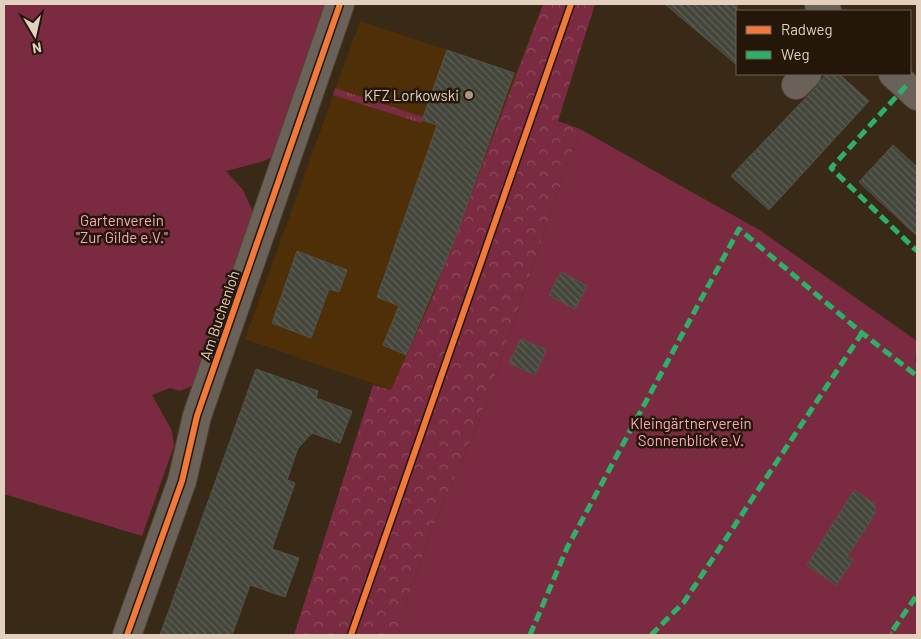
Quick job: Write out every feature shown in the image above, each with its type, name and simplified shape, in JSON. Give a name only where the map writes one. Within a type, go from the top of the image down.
[{"type":"street","name":"Am Buchenloh","points":[[127,635],[182,481],[197,416],[340,4]]},
{"type":"street","points":[[894,75],[917,96]]},
{"type":"path","points":[[890,635],[893,630]]},
{"type":"shaded area","points":[[360,21],[517,73],[430,303],[391,390],[245,339]]},
{"type":"green space","name":"Gartenverein \"Zur Gilde e.V.\"","points":[[4,4],[327,4],[273,157],[226,171],[243,190],[253,212],[196,384],[180,391],[170,388],[152,395],[172,431],[174,446],[142,536],[4,494]]},
{"type":"green space","points":[[543,4],[595,4],[558,121],[580,129],[482,414],[431,532],[395,635],[294,635],[373,385],[391,390],[430,303]]},
{"type":"green space","points":[[335,88],[423,117],[421,123],[333,95]]},
{"type":"green space","name":"Kleingärtnerverein Sonnenblick e.V.","points":[[580,129],[761,231],[917,341],[915,362],[917,363],[917,635],[395,635],[431,532],[482,414]]},
{"type":"building","points":[[665,4],[737,4],[736,64]]},
{"type":"building","points":[[447,50],[514,73],[452,246],[406,355],[383,345],[399,306],[377,297],[437,125],[422,120]]},
{"type":"building","points":[[825,75],[840,75],[869,101],[769,210],[731,176],[818,85]]},
{"type":"building","points":[[893,145],[917,167],[917,236],[859,182]]},
{"type":"building","points":[[297,251],[347,270],[339,292],[329,289],[311,338],[272,323]]},
{"type":"building","points":[[561,272],[587,286],[575,309],[549,295]]},
{"type":"building","points":[[521,339],[546,350],[535,375],[509,363]]},
{"type":"building","points":[[256,369],[318,391],[316,398],[352,411],[340,443],[312,433],[298,448],[287,480],[295,483],[272,549],[299,558],[285,597],[250,585],[232,635],[160,635]]},
{"type":"building","points":[[854,490],[875,504],[875,514],[847,557],[853,560],[836,585],[807,565]]},
{"type":"marked path","points":[[906,86],[831,168],[917,251]]},
{"type":"marked path","points":[[530,635],[567,548],[739,229],[862,333],[917,376]]},
{"type":"marked path","points":[[651,635],[684,602],[862,333]]},
{"type":"marked path","points":[[893,630],[917,595]]},
{"type":"cycle path","points":[[127,635],[182,481],[197,416],[340,4]]},
{"type":"cycle path","points":[[351,635],[571,4]]},
{"type":"place","name":"KFZ Lorkowski","points":[[469,95]]}]
